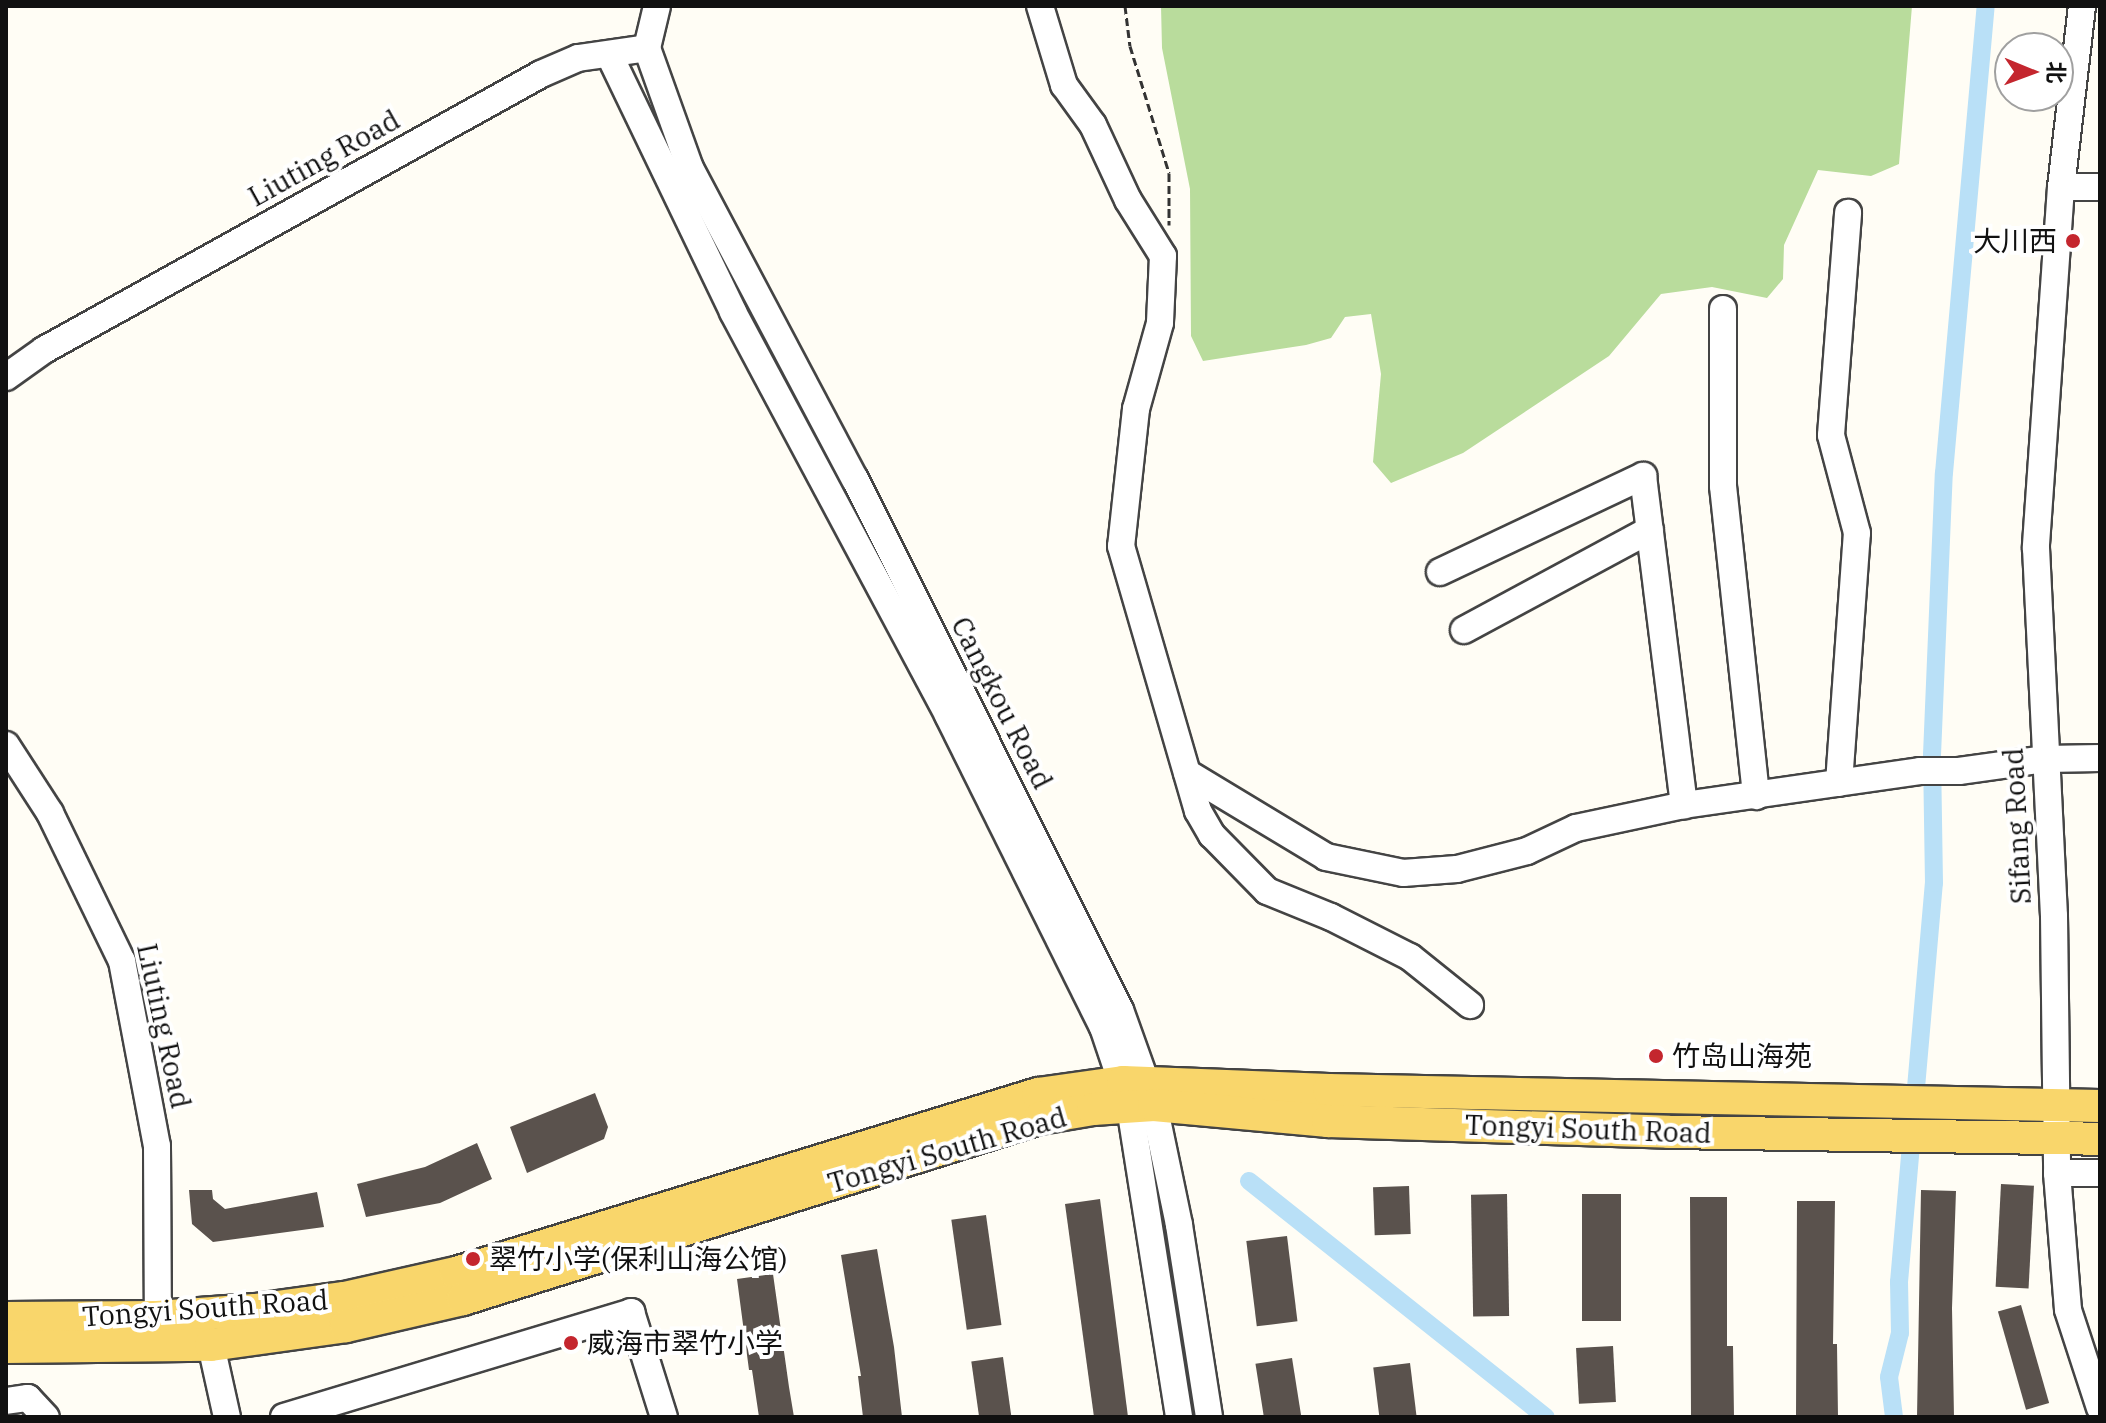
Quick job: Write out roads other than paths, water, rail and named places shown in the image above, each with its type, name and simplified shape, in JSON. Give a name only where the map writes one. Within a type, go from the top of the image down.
[{"type":"main road","name":"Tongyi South Road","points":[[6,1347],[158,1332],[456,1273],[1038,1094],[1344,1090],[2100,1106]]},
{"type":"main road","name":"Tongyi South Road","points":[[6,1318],[158,1332],[211,1345],[346,1326],[463,1299],[1040,1118],[1139,1094],[1328,1121],[1669,1132],[2100,1139]]},
{"type":"street","points":[[647,48],[657,6]]},
{"type":"street","points":[[1040,6],[1064,85],[1093,125],[1128,200],[1163,256],[1160,323],[1136,409],[1121,546],[1198,811],[1212,835],[1267,891],[1331,917],[1410,957],[1470,1005]]},
{"type":"street","name":"Sifang Road","points":[[2082,6],[2061,187],[2036,548],[2054,916],[2057,1173],[2068,1310],[2100,1408]]},
{"type":"street","name":"Liuting Road","points":[[6,377],[44,350],[541,74],[578,58],[610,56],[647,48]]},
{"type":"street","name":"Cangkou Road","points":[[647,48],[690,168],[855,479],[1120,1010],[1139,1094],[1179,1225],[1209,1417]]},
{"type":"street","name":"Cangkou Road","points":[[610,56],[733,312],[948,715],[1139,1094],[1179,1417]]},
{"type":"street","points":[[2061,187],[2100,187]]},
{"type":"street","points":[[1839,783],[1857,533],[1831,435],[1848,213]]},
{"type":"street","points":[[1723,309],[1723,486],[1756,796]]},
{"type":"street","points":[[1440,572],[1643,476],[1684,805]]},
{"type":"street","points":[[1464,630],[1650,530]]},
{"type":"street","name":"Liuting Road","points":[[6,745],[64,839],[122,961],[157,1146],[158,1332]]},
{"type":"street","points":[[1187,773],[1326,857],[1403,873],[1457,869],[1527,851],[1576,828],[1684,805],[1920,771],[1959,771],[2046,759],[2100,758]]},
{"type":"street","points":[[2057,1173],[2100,1173]]},
{"type":"street","points":[[284,1417],[631,1312],[664,1417]]},
{"type":"street","points":[[211,1345],[227,1417]]},
{"type":"street","points":[[6,1401],[28,1398],[46,1417]]},
{"type":"waterway","points":[[1894,1417],[1889,1377],[1900,1333],[1899,1282],[1934,883],[1932,755],[1944,473],[1986,6]]},
{"type":"waterway","points":[[1249,1181],[1546,1417]]},
{"type":"place","name":"大川西","points":[[2073,241]]},
{"type":"place","name":"竹岛山海苑","points":[[1656,1056]]},
{"type":"place","name":"翠竹小学(保利山海公馆)","points":[[473,1259]]},
{"type":"place","name":"威海市翠竹小学","points":[[571,1343]]}]
